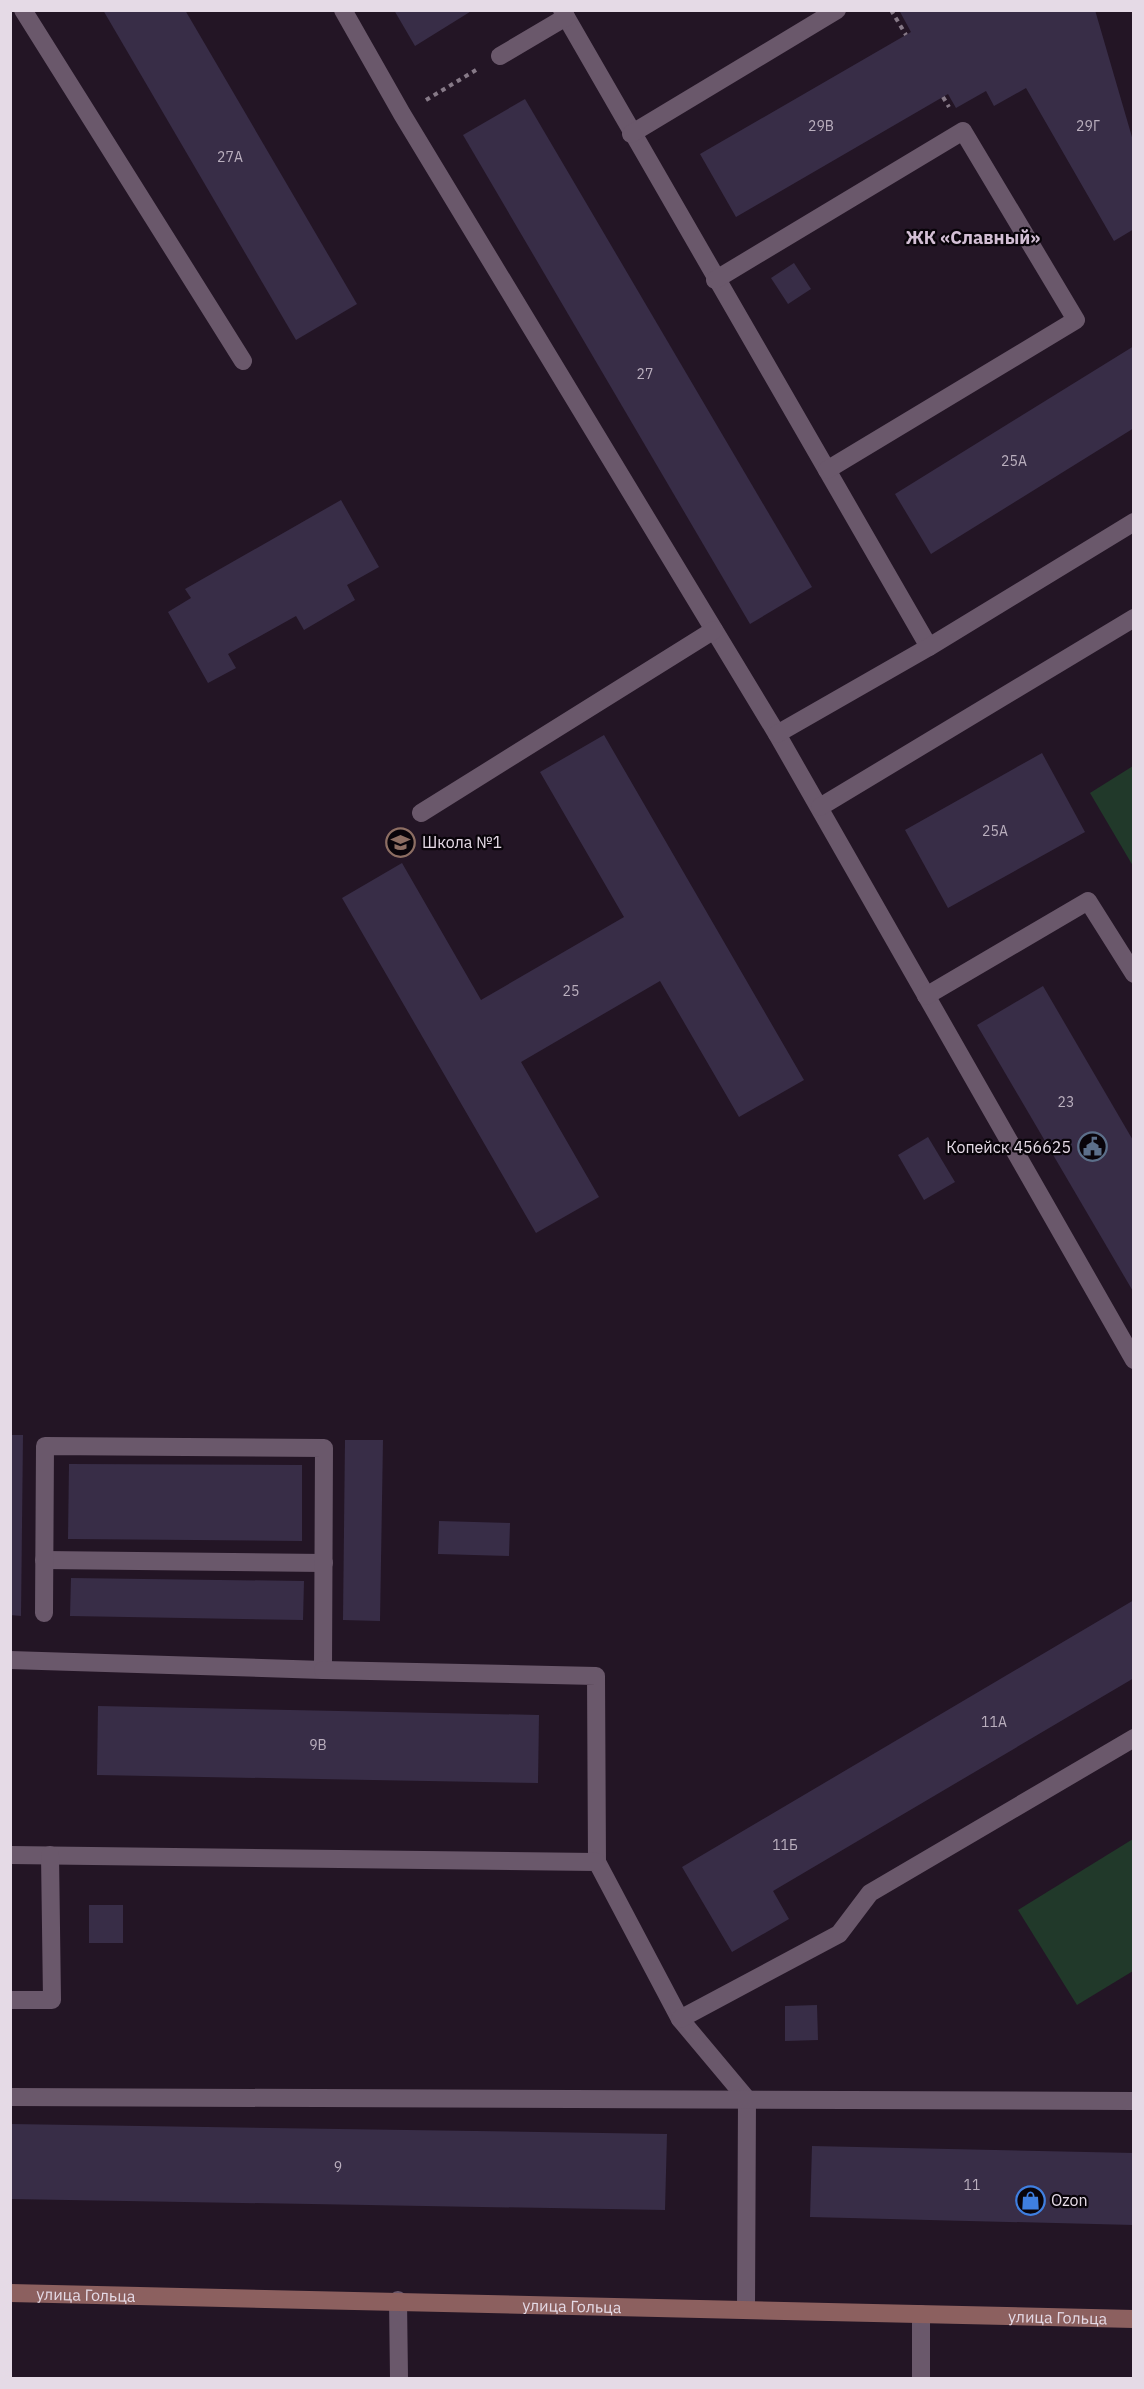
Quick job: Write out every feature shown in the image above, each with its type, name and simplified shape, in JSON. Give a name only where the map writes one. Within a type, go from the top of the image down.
[{"type":"street","points":[[23,10],[243,362]]},
{"type":"street","points":[[343,10],[402,114],[820,807],[1134,1360]]},
{"type":"street","points":[[631,134],[837,10]]},
{"type":"street","points":[[500,56],[564,14],[715,280],[929,647]]},
{"type":"street","points":[[715,280],[963,131],[1076,320],[826,470]]},
{"type":"street","points":[[777,734],[929,647],[1134,522]]},
{"type":"street","points":[[820,807],[1134,618]]},
{"type":"street","points":[[421,813],[714,630]]},
{"type":"street","points":[[926,996],[1088,901],[1134,974]]},
{"type":"street","points":[[44,1613],[45,1446],[324,1448],[323,1670]]},
{"type":"street","points":[[44,1560],[324,1563]]},
{"type":"street","points":[[10,1660],[596,1676],[597,1862],[680,2019],[747,2099],[746,2309]]},
{"type":"street","points":[[680,2019],[838,1934],[870,1893],[1134,1738]]},
{"type":"street","points":[[10,1855],[597,1862]]},
{"type":"street","points":[[10,2000],[52,2000],[50,1855]]},
{"type":"street","points":[[10,2097],[1134,2101]]},
{"type":"street","name":"улица Гольца","points":[[10,2293],[398,2300],[1134,2319]]},
{"type":"street","points":[[398,2300],[399,2379]]},
{"type":"street","points":[[921,2314],[921,2379]]},
{"type":"path","points":[[891,10],[906,35]]},
{"type":"path","points":[[402,114],[500,56]]},
{"type":"green space","points":[[1133,766],[1133,866],[1090,793]]},
{"type":"green space","points":[[1133,1839],[1133,1971],[1077,2005],[1018,1910]]},
{"type":"building","points":[[103,10],[185,10],[357,304],[296,340]]},
{"type":"building","points":[[394,10],[473,10],[415,46]]},
{"type":"building","points":[[899,10],[1095,10],[1134,144],[1134,229],[1114,241],[1026,88],[994,106],[986,91],[956,108],[948,94],[736,217],[700,154],[911,32]]},
{"type":"building","points":[[525,99],[812,587],[750,624],[463,135]]},
{"type":"building","points":[[794,263],[811,289],[788,304],[771,278]]},
{"type":"building","points":[[1134,346],[1134,428],[931,554],[895,494]]},
{"type":"building","points":[[341,500],[379,567],[347,585],[355,600],[304,630],[296,616],[228,654],[236,668],[208,683],[168,612],[191,598],[185,589]]},
{"type":"building","points":[[604,735],[804,1080],[739,1117],[660,981],[521,1062],[599,1197],[536,1233],[342,898],[402,863],[481,1000],[624,917],[540,772]]},
{"type":"building","points":[[1042,753],[1085,832],[948,908],[905,830]]},
{"type":"building","points":[[1043,986],[1134,1142],[1134,1293],[977,1025]]},
{"type":"building","points":[[928,1137],[955,1182],[924,1200],[898,1155]]},
{"type":"building","points":[[10,1435],[23,1435],[21,1616],[10,1615]]},
{"type":"building","points":[[345,1440],[383,1440],[380,1621],[343,1620]]},
{"type":"building","points":[[69,1464],[302,1465],[302,1541],[68,1539]]},
{"type":"building","points":[[439,1521],[510,1523],[509,1556],[438,1554]]},
{"type":"building","points":[[71,1578],[304,1581],[303,1620],[70,1616]]},
{"type":"building","points":[[1134,1600],[1134,1678],[773,1891],[789,1919],[732,1952],[682,1867]]},
{"type":"building","points":[[98,1706],[539,1715],[538,1783],[97,1775]]},
{"type":"building","points":[[89,1905],[123,1905],[123,1943],[89,1943]]},
{"type":"building","points":[[817,2005],[818,2040],[785,2041],[785,2006]]},
{"type":"building","points":[[10,2124],[667,2134],[665,2210],[10,2199]]},
{"type":"building","points":[[812,2146],[1134,2153],[1134,2225],[810,2217]]},
{"type":"place","name":"Школа №1","points":[[401,842]]},
{"type":"place","name":"Копейск 456625","points":[[1092,1147]]},
{"type":"place","name":"Ozon","points":[[1030,2200]]},
{"type":"district","name":"ЖК «Славный»","points":[[973,237]]}]
